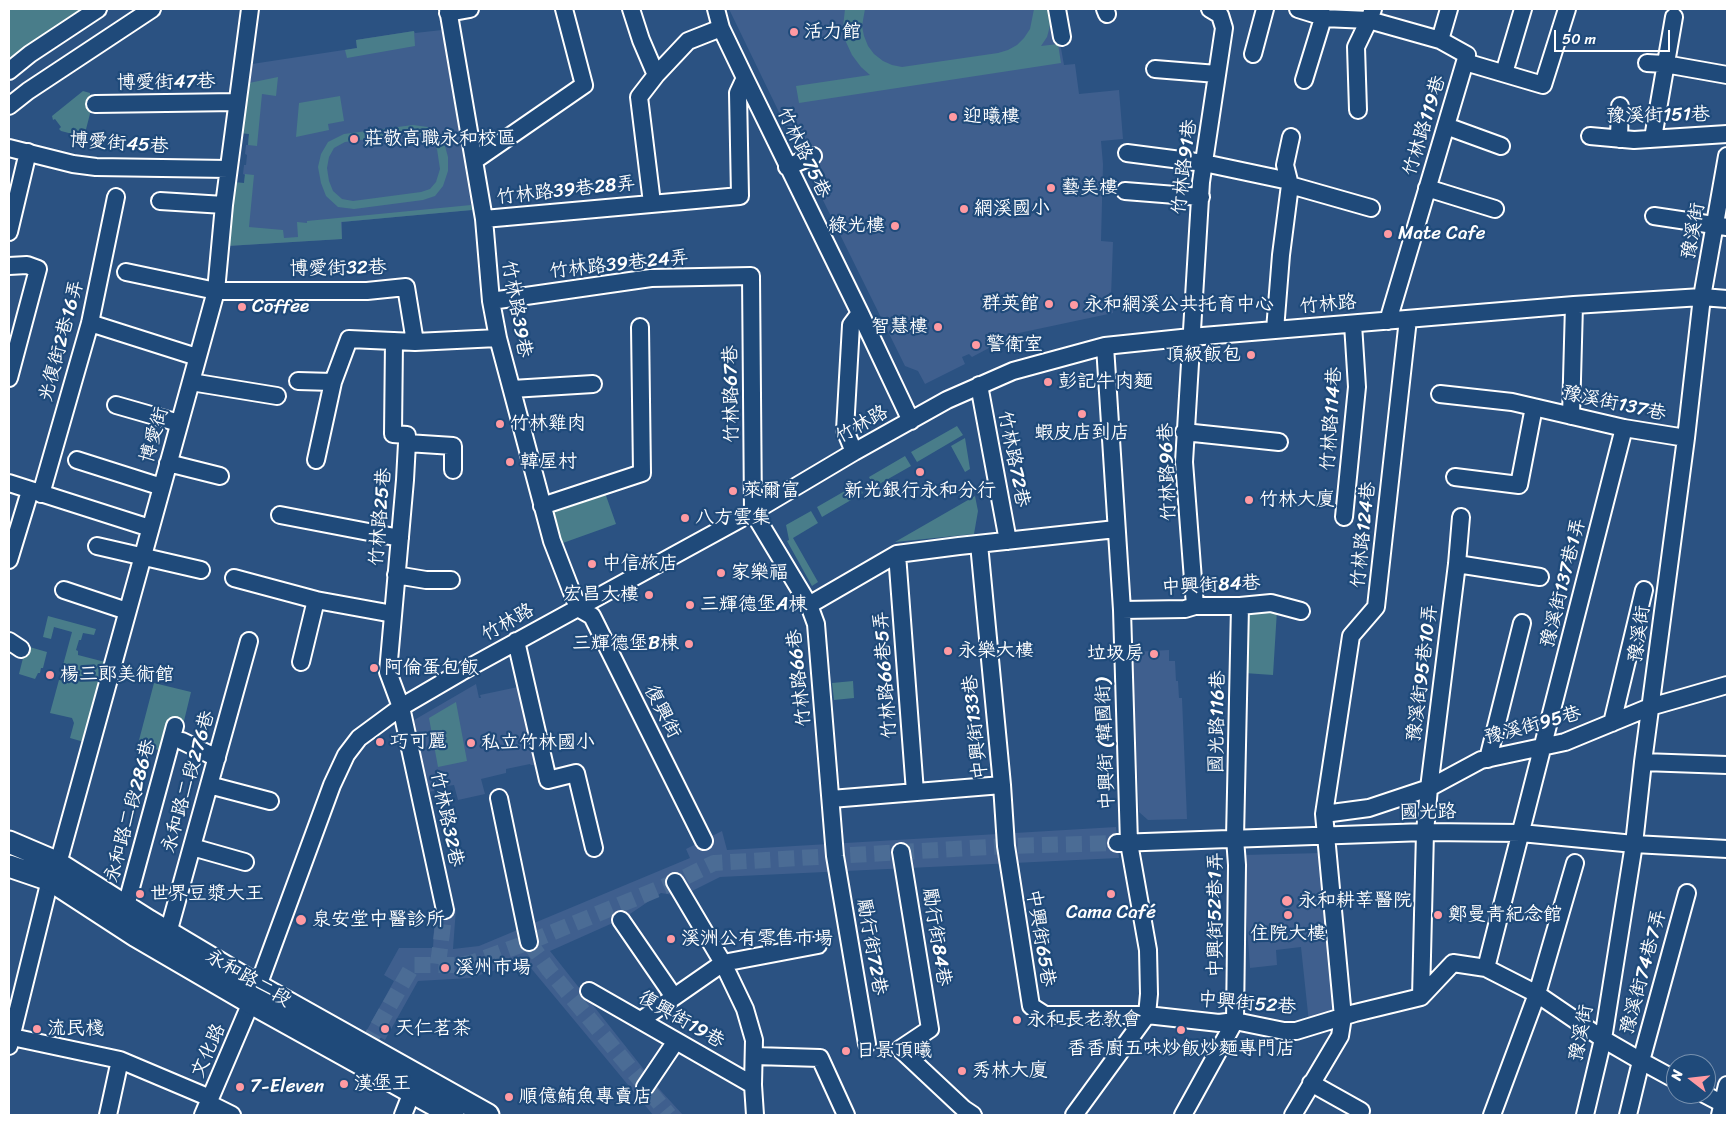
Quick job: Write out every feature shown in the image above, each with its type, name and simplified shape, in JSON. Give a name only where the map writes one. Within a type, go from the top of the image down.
[{"type":"main road","name":"永和路二段","points":[[9,842],[53,871],[136,936],[254,994],[488,1115]]},
{"type":"main road","points":[[15,870],[53,871]]},
{"type":"main road","name":"永和路二段","points":[[53,871],[126,906],[168,933],[254,994],[443,1113]]},
{"type":"street","points":[[9,71],[30,54],[98,9]]},
{"type":"street","points":[[9,106],[28,91],[152,9]]},
{"type":"street","name":"博愛街","points":[[10,1041],[53,871],[60,853],[216,291],[228,169],[250,9]]},
{"type":"street","points":[[448,11],[470,9]]},
{"type":"street","points":[[474,161],[584,84],[564,9]]},
{"type":"street","points":[[631,9],[641,40],[656,75]]},
{"type":"street","name":"竹林路75巷","points":[[716,9],[721,28],[911,421]]},
{"type":"street","points":[[1057,9],[1062,37]]},
{"type":"street","name":"竹林路91巷","points":[[1190,337],[1204,162],[1224,28],[1220,15],[1210,9]]},
{"type":"street","points":[[1253,54],[1265,9]]},
{"type":"street","name":"竹林路119巷","points":[[1298,9],[1327,18],[1371,14],[1440,40],[1467,55],[1388,321]]},
{"type":"street","points":[[1440,40],[1450,9]]},
{"type":"street","points":[[1504,73],[1523,9]]},
{"type":"street","points":[[1465,62],[1543,85],[1567,9]]},
{"type":"street","name":"竹林路39巷","points":[[448,11],[484,219],[491,301],[498,338],[552,541],[578,608]]},
{"type":"street","points":[[1358,110],[1356,46],[1371,14]]},
{"type":"street","points":[[1653,138],[1674,17]]},
{"type":"street","points":[[1304,80],[1323,18],[1327,18]]},
{"type":"street","name":"竹林路39巷28弄","points":[[652,203],[639,97],[656,75],[688,42],[721,28]]},
{"type":"street","points":[[1647,63],[1665,64],[1727,75]]},
{"type":"street","points":[[1155,69],[1217,74]]},
{"type":"street","name":"竹林路39巷28弄","points":[[484,219],[740,196],[738,93],[745,78]]},
{"type":"street","name":"博愛街47巷","points":[[95,104],[237,102]]},
{"type":"street","points":[[1619,138],[1620,106]]},
{"type":"street","points":[[1446,126],[1501,146]]},
{"type":"street","name":"豫溪街151巷","points":[[1590,136],[1634,140],[1727,134]]},
{"type":"street","points":[[1275,330],[1289,183],[1285,165],[1291,137]]},
{"type":"street","name":"博愛街45巷","points":[[9,148],[74,164],[96,167],[228,169]]},
{"type":"street","points":[[9,232],[28,152]]},
{"type":"street","points":[[1127,153],[1204,162],[1289,183],[1371,208]]},
{"type":"street","points":[[787,167],[813,156]]},
{"type":"street","name":"豫溪街","points":[[1585,1115],[1603,1039],[1634,844],[1650,707],[1686,438],[1702,297],[1721,226],[1727,156]]},
{"type":"street","points":[[1427,188],[1494,209]]},
{"type":"street","points":[[1125,191],[1201,197]]},
{"type":"street","name":"光復街2巷16弄","points":[[9,560],[35,492],[90,323],[116,197]]},
{"type":"street","points":[[160,201],[224,205]]},
{"type":"street","points":[[1654,216],[1721,226]]},
{"type":"street","points":[[9,266],[27,265],[38,269],[9,378]]},
{"type":"street","points":[[126,272],[216,291]]},
{"type":"street","name":"竹林路39巷24弄","points":[[491,301],[651,278],[751,276]]},
{"type":"street","name":"竹林路67巷","points":[[751,276],[753,512]]},
{"type":"street","name":"博愛街32巷","points":[[216,291],[367,291],[406,287],[415,342]]},
{"type":"street","name":"竹林路","points":[[254,994],[332,785],[346,755],[360,738],[401,707],[516,641],[753,512],[947,400],[1013,370],[1105,346],[1190,337],[1574,305],[1702,297],[1727,299]]},
{"type":"street","points":[[1571,416],[1574,305]]},
{"type":"street","points":[[854,452],[845,430],[851,325],[860,313]]},
{"type":"street","name":"竹林路124巷","points":[[1293,1115],[1340,1036],[1343,1016],[1324,814],[1351,636],[1376,607],[1408,320]]},
{"type":"street","points":[[90,323],[198,357]]},
{"type":"street","name":"竹林路114巷","points":[[1344,517],[1357,387],[1353,324]]},
{"type":"street","points":[[542,506],[642,473],[640,326]]},
{"type":"street","name":"竹林路96巷","points":[[1190,337],[1184,462],[1195,606]]},
{"type":"street","points":[[316,460],[333,382],[349,339],[415,342],[498,338]]},
{"type":"street","points":[[394,341],[393,434],[407,435],[407,442],[453,446],[453,470]]},
{"type":"street","name":"中興街 (韓國街)","points":[[1105,346],[1122,610],[1123,843],[1148,950],[1149,994],[1147,1015]]},
{"type":"street","points":[[298,381],[333,382]]},
{"type":"street","points":[[190,382],[277,396]]},
{"type":"street","points":[[512,389],[593,384]]},
{"type":"street","name":"竹林路72巷","points":[[979,385],[1008,541]]},
{"type":"street","name":"豫溪街137巷","points":[[1440,394],[1512,402],[1624,428],[1686,438]]},
{"type":"street","points":[[116,405],[179,423]]},
{"type":"street","points":[[1455,477],[1519,485],[1534,407]]},
{"type":"street","name":"豫溪街137巷1弄","points":[[1486,968],[1624,428]]},
{"type":"street","points":[[1184,432],[1279,442]]},
{"type":"street","name":"竹林路25巷","points":[[401,707],[388,672],[407,442]]},
{"type":"street","points":[[77,460],[162,487]]},
{"type":"street","points":[[168,463],[220,476]]},
{"type":"street","points":[[9,484],[150,528]]},
{"type":"street","name":"竹林路66巷","points":[[753,512],[809,605],[816,624],[832,799],[835,856]]},
{"type":"street","points":[[280,515],[400,538]]},
{"type":"street","name":"豫溪街95巷10弄","points":[[1422,998],[1425,832],[1461,517]]},
{"type":"street","points":[[809,605],[897,554],[1116,529]]},
{"type":"street","name":"中興街133巷","points":[[979,544],[1006,846]]},
{"type":"street","points":[[97,546],[143,555],[201,570]]},
{"type":"street","name":"竹林路66巷5弄","points":[[897,554],[915,792]]},
{"type":"street","points":[[1457,564],[1540,577]]},
{"type":"street","points":[[396,575],[426,580],[451,580]]},
{"type":"street","points":[[234,578],[316,600],[393,614]]},
{"type":"street","points":[[64,590],[128,611]]},
{"type":"street","points":[[1612,723],[1644,590]]},
{"type":"street","points":[[301,662],[316,600]]},
{"type":"street","name":"中興街84巷","points":[[1122,610],[1185,609],[1195,606],[1240,606],[1272,603],[1301,611]]},
{"type":"street","name":"國光路116巷","points":[[1235,838],[1240,606]]},
{"type":"street","name":"復興街","points":[[578,608],[592,616],[704,841]]},
{"type":"street","points":[[1488,759],[1522,623]]},
{"type":"street","name":"永和路二段276巷","points":[[168,933],[249,641]]},
{"type":"street","points":[[516,641],[548,780],[576,773],[594,848]]},
{"type":"street","name":"豫溪街95巷","points":[[1324,814],[1369,808],[1429,788],[1481,760],[1565,742],[1650,707],[1727,685]]},
{"type":"street","name":"竹林路32巷","points":[[401,707],[446,910]]},
{"type":"street","name":"永和路二段286巷","points":[[126,906],[175,726]]},
{"type":"street","points":[[182,742],[216,758]]},
{"type":"street","points":[[1643,762],[1727,765]]},
{"type":"street","points":[[209,785],[270,801]]},
{"type":"street","points":[[832,799],[1002,786]]},
{"type":"street","points":[[499,798],[528,942]]},
{"type":"street","name":"國光路","points":[[1123,843],[1325,834],[1425,832],[1521,833],[1634,844],[1727,849]]},
{"type":"street","name":"中興街52巷1弄","points":[[1235,838],[1237,865],[1236,1021]]},
{"type":"street","name":"中興街65巷","points":[[1006,846],[1030,1006],[1045,1015],[1147,1015]]},
{"type":"street","points":[[192,847],[245,862]]},
{"type":"street","name":"勵行街84巷","points":[[902,852],[930,1029],[900,1049],[964,1109],[973,1115]]},
{"type":"street","name":"勵行街72巷","points":[[835,856],[867,1044]]},
{"type":"street","points":[[1492,1115],[1537,994],[1575,863]]},
{"type":"street","points":[[675,882],[723,963],[746,1009],[754,1040],[754,1115]]},
{"type":"street","name":"豫溪街74巷7弄","points":[[1628,1115],[1687,893]]},
{"type":"street","points":[[622,920],[674,996]]},
{"type":"street","points":[[641,1020],[723,963],[818,945]]},
{"type":"street","points":[[1422,998],[1453,963],[1486,968],[1537,994],[1603,1039],[1666,1075]]},
{"type":"street","name":"復興街19巷","points":[[589,990],[753,1085]]},
{"type":"street","name":"文化路","points":[[207,1105],[254,994]]},
{"type":"street","name":"中興街52巷","points":[[1147,1015],[1219,1023],[1236,1021],[1284,1031],[1296,1031],[1343,1016],[1422,998]]},
{"type":"street","points":[[1074,1115],[1147,1015]]},
{"type":"street","points":[[1183,1115],[1236,1021]]},
{"type":"street","points":[[10,1041],[120,1060],[207,1105],[232,1115]]},
{"type":"street","points":[[646,1087],[676,1041]]},
{"type":"street","points":[[755,1056],[820,1058],[846,1115]]},
{"type":"street","points":[[108,1115],[120,1060]]},
{"type":"street","points":[[1311,1083],[1361,1112]]},
{"type":"street","points":[[1721,1110],[1727,1084]]},
{"type":"street","points":[[403,1115],[412,1092]]},
{"type":"shaded area","name":"網溪國小","points":[[729,9],[1054,9],[1064,65],[1075,64],[1079,94],[1119,90],[1123,139],[1101,141],[1103,164],[1101,241],[1113,242],[1111,297],[1113,313],[986,340],[989,348],[972,357],[969,354],[962,357],[965,364],[925,384],[918,371],[905,366],[811,176],[820,171],[801,133],[791,137]]},
{"type":"shaded area","name":"莊敬高職永和校區","points":[[442,30],[472,210],[342,222],[342,239],[227,246],[244,183],[245,175],[243,174],[247,155],[245,154],[249,134],[241,133],[252,64],[357,48],[356,40],[414,31],[415,33]]},
{"type":"shaded area","points":[[1169,650],[1169,661],[1175,661],[1179,698],[1182,698],[1187,819],[1148,820],[1139,812],[1132,652]]},
{"type":"shaded area","name":"私立竹林國小","points":[[476,684],[479,698],[481,698],[480,695],[518,687],[535,765],[530,764],[506,769],[506,773],[481,779],[485,794],[458,800],[454,785],[434,788],[434,791],[421,793],[409,723]]},
{"type":"shaded area","name":"溪州市場","points":[[1116,827],[1119,858],[720,877],[692,891],[673,895],[661,893],[624,918],[550,951],[661,1091],[683,1115],[653,1115],[525,961],[470,978],[418,981],[385,1040],[367,1030],[394,981],[384,975],[399,948],[433,948],[435,910],[456,908],[453,949],[479,946],[690,858],[686,849],[722,831],[727,850]]},
{"type":"shaded area","name":"永和耕莘醫院","points":[[1323,853],[1338,1011],[1309,1023],[1301,947],[1276,950],[1277,965],[1250,968],[1242,855]]},
{"type":"green space","points":[[9,9],[91,9],[9,73]]},
{"type":"green space","points":[[845,9],[865,9],[862,26],[868,46],[883,61],[902,67],[1008,50],[1017,45],[1030,29],[1034,9],[1052,9],[1047,37],[1041,46],[1058,44],[1061,63],[799,103],[796,86],[870,75],[852,55],[846,42],[843,27]]},
{"type":"green space","points":[[414,31],[415,46],[347,58],[345,50],[357,48],[356,40]]},
{"type":"green space","points":[[278,77],[276,96],[262,94],[257,146],[248,145],[249,134],[241,133],[249,83]]},
{"type":"green space","points":[[83,91],[90,93],[91,110],[84,137],[61,131],[59,129],[61,127],[55,119],[53,120],[52,116]]},
{"type":"green space","points":[[340,96],[344,121],[328,124],[329,130],[296,137],[299,103]]},
{"type":"green space","points":[[413,125],[428,127],[445,146],[448,157],[448,171],[443,186],[435,196],[423,200],[354,209],[338,207],[326,196],[318,167],[321,154],[328,142],[344,134]],"holes":[[[414,133],[424,135],[432,141],[437,149],[440,169],[436,182],[430,189],[421,192],[353,201],[342,199],[333,191],[327,168],[329,157],[334,148],[345,142]]]},
{"type":"green space","points":[[245,174],[254,175],[249,227],[283,230],[284,238],[298,237],[297,222],[307,223],[307,221],[471,205],[472,210],[341,222],[342,239],[227,246],[234,182],[244,183]]},
{"type":"green space","points":[[957,426],[963,435],[917,462],[911,452]]},
{"type":"green space","points":[[965,438],[970,469],[965,472],[951,446]]},
{"type":"green space","points":[[905,456],[911,466],[874,487],[869,477]]},
{"type":"green space","points":[[857,484],[863,493],[822,517],[817,507]]},
{"type":"green space","points":[[604,490],[616,524],[560,544],[550,518],[554,505]]},
{"type":"green space","points":[[975,496],[978,511],[974,534],[895,542]]},
{"type":"green space","points":[[811,511],[818,523],[793,538],[818,582],[812,586],[787,541],[789,540],[786,525]]},
{"type":"green space","points":[[1277,610],[1273,675],[1244,673],[1247,611]]},
{"type":"green space","points":[[48,616],[96,629],[94,635],[83,633],[76,650],[78,655],[105,662],[84,742],[70,738],[74,723],[72,718],[50,713],[72,632],[54,627],[51,639],[43,637]]},
{"type":"green space","points":[[26,646],[47,652],[43,668],[41,668],[40,673],[38,673],[35,679],[19,674]]},
{"type":"green space","points":[[853,681],[854,698],[834,700],[832,683]]},
{"type":"green space","points":[[154,683],[191,692],[184,721],[171,718],[162,751],[138,744]]},
{"type":"green space","points":[[456,702],[467,761],[438,767],[429,718]]},
{"type":"tunnel","points":[[366,1047],[413,965],[471,963],[529,942],[675,882],[714,863],[1006,846],[1117,843]]},
{"type":"tunnel","points":[[438,964],[445,910]]},
{"type":"tunnel","points":[[529,942],[549,970],[669,1115]]},
{"type":"place","name":"活力館","points":[[794,32]]},
{"type":"place","name":"迎曦樓","points":[[953,117]]},
{"type":"place","name":"莊敬高職永和校區","points":[[354,139]]},
{"type":"place","name":"藝美樓","points":[[1051,188]]},
{"type":"place","name":"網溪國小","points":[[964,209]]},
{"type":"place","name":"綠光樓","points":[[895,226]]},
{"type":"place","name":"Mate Cafe","points":[[1388,234]]},
{"type":"place","name":"群英館","points":[[1049,304]]},
{"type":"place","name":"永和網溪公共托育中心","points":[[1074,305]]},
{"type":"place","name":"Coffee","points":[[242,307]]},
{"type":"place","name":"智慧樓","points":[[938,327]]},
{"type":"place","name":"警衛室","points":[[976,345]]},
{"type":"place","name":"頂級飯包","points":[[1251,355]]},
{"type":"place","name":"彭記牛肉麵","points":[[1048,382]]},
{"type":"place","name":"蝦皮店到店","points":[[1082,414]]},
{"type":"place","name":"竹林雞肉","points":[[500,424]]},
{"type":"place","name":"韓屋村","points":[[510,462]]},
{"type":"place","name":"新光銀行永和分行","points":[[920,472]]},
{"type":"place","name":"萊爾富","points":[[733,491]]},
{"type":"place","name":"竹林大廈","points":[[1249,500]]},
{"type":"place","name":"八方雲集","points":[[685,518]]},
{"type":"place","name":"中信旅店","points":[[592,564]]},
{"type":"place","name":"家樂福","points":[[721,573]]},
{"type":"place","name":"宏昌大樓","points":[[649,595]]},
{"type":"place","name":"三輝德堡A棟","points":[[690,605]]},
{"type":"place","name":"三輝德堡B棟","points":[[689,644]]},
{"type":"place","name":"永樂大樓","points":[[948,651]]},
{"type":"place","name":"垃圾房","points":[[1154,654]]},
{"type":"place","name":"阿倫蛋包飯","points":[[374,668]]},
{"type":"place","name":"楊三郎美術館","points":[[50,675]]},
{"type":"place","name":"巧可麗","points":[[380,742]]},
{"type":"place","name":"私立竹林國小","points":[[471,743]]},
{"type":"place","name":"世界豆漿大王","points":[[140,894]]},
{"type":"place","name":"Cama Café","points":[[1111,894]]},
{"type":"place","name":"永和耕莘醫院","points":[[1287,901]]},
{"type":"place","name":"住院大樓","points":[[1288,915]]},
{"type":"place","name":"鄭曼青紀念館","points":[[1438,915]]},
{"type":"place","name":"泉安堂中醫診所","points":[[301,920]]},
{"type":"place","name":"溪洲公有零售市場","points":[[671,939]]},
{"type":"place","name":"溪州市場","points":[[445,968]]},
{"type":"place","name":"永和長老教會","points":[[1017,1020]]},
{"type":"place","name":"流民棧","points":[[37,1029]]},
{"type":"place","name":"天仁茗茶","points":[[385,1029]]},
{"type":"place","name":"香香廚五味炒飯炒麵專門店","points":[[1181,1030]]},
{"type":"place","name":"日景頂曦","points":[[846,1051]]},
{"type":"place","name":"秀林大廈","points":[[962,1071]]},
{"type":"place","name":"漢堡王","points":[[344,1084]]},
{"type":"place","name":"7-Eleven","points":[[240,1087]]},
{"type":"place","name":"順億鮪魚專賣店","points":[[509,1097]]}]
